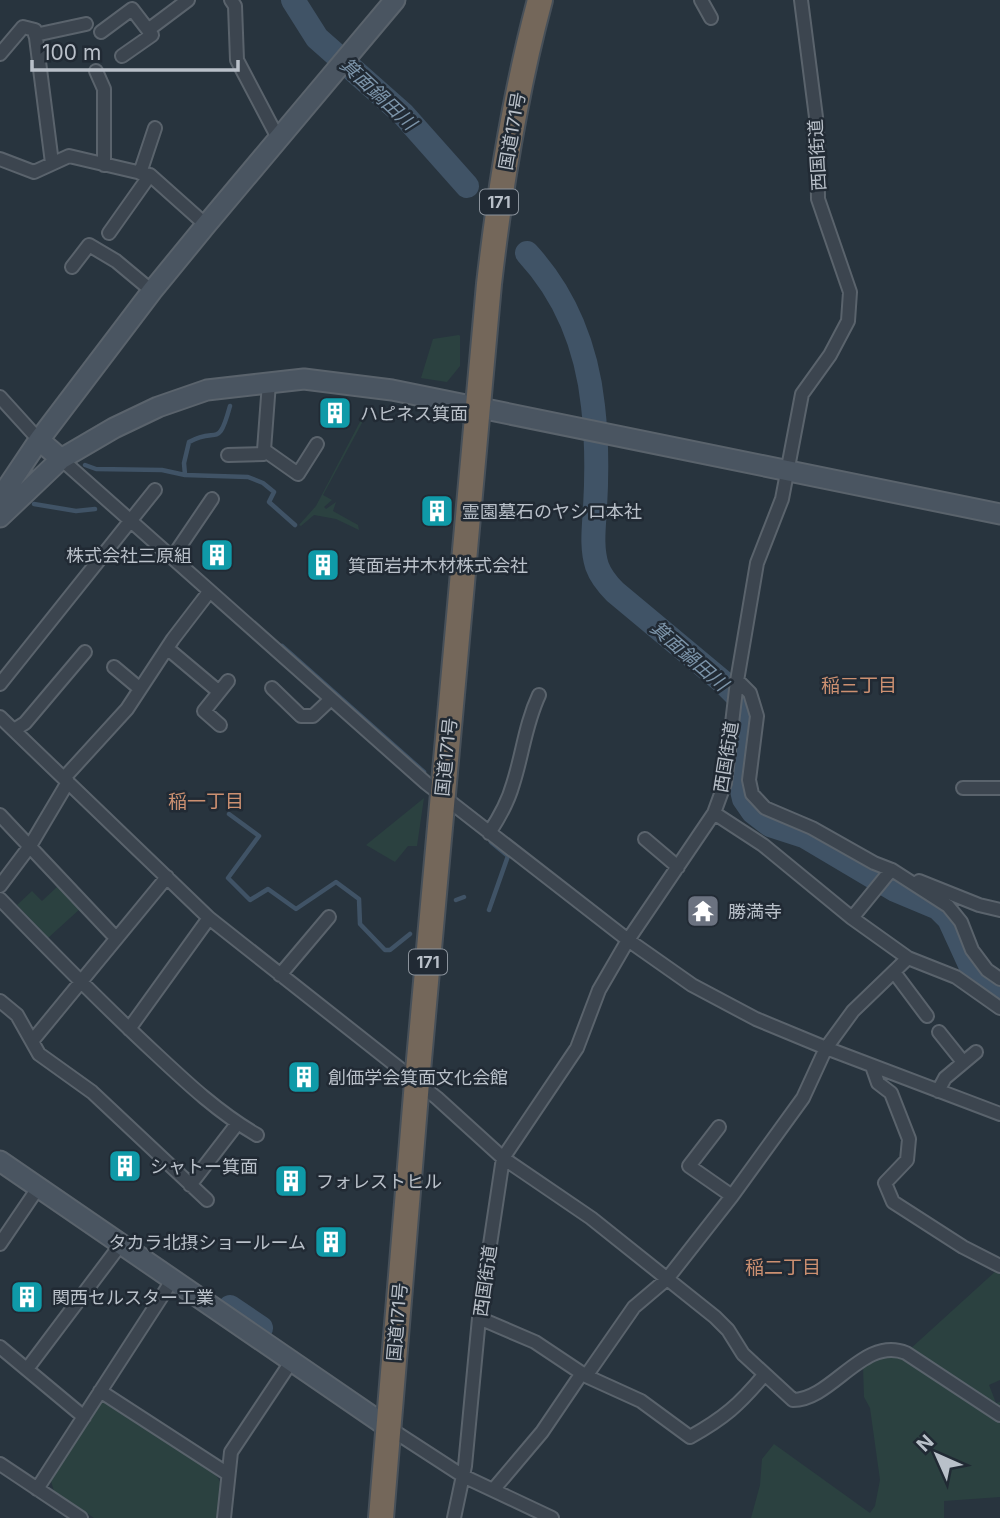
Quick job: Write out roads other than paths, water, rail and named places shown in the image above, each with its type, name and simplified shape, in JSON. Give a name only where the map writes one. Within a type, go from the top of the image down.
[{"type":"highway","name":"国道171号","points":[[381,1518],[442,796],[489,284],[498,211],[524,60],[540,0]]},
{"type":"street","points":[[148,30],[188,0]]},
{"type":"street","points":[[231,0],[235,6],[237,60],[278,138]]},
{"type":"street","points":[[0,498],[39,440],[152,291],[396,0]]},
{"type":"street","points":[[701,0],[711,18]]},
{"type":"street","name":"西国街道","points":[[454,1518],[463,1476],[479,1318],[503,1158],[578,1048],[599,990],[628,940],[714,813],[725,783],[737,681],[757,563],[782,499],[802,394],[830,355],[848,321],[850,292],[818,199],[817,125],[801,0]]},
{"type":"street","points":[[101,32],[132,9],[152,35],[122,56]]},
{"type":"street","points":[[36,35],[86,24]]},
{"type":"street","points":[[0,54],[23,27],[35,30],[52,163]]},
{"type":"street","points":[[96,71],[104,89],[104,165]]},
{"type":"street","points":[[104,89],[117,83]]},
{"type":"street","points":[[109,233],[145,174],[155,128]]},
{"type":"street","points":[[0,159],[34,172],[69,156],[145,174],[206,225]]},
{"type":"street","points":[[72,267],[89,245],[116,261],[152,291]]},
{"type":"street","points":[[0,517],[61,459],[114,428],[158,407],[207,390],[304,379],[392,390],[999,513]]},
{"type":"street","points":[[263,456],[269,383]]},
{"type":"street","points":[[0,397],[39,440],[442,796],[628,940],[692,985],[756,1019],[1000,1114]]},
{"type":"street","points":[[233,457],[263,456],[301,476],[317,444]]},
{"type":"street","points":[[0,684],[155,491]]},
{"type":"street","points":[[173,558],[212,499]]},
{"type":"street","points":[[0,886],[30,846],[66,780],[127,709],[139,688],[209,592]]},
{"type":"street","points":[[168,649],[218,691]]},
{"type":"street","points":[[5,726],[25,723],[85,652]]},
{"type":"street","points":[[114,667],[139,688]]},
{"type":"street","points":[[220,725],[204,710],[228,681]]},
{"type":"street","points":[[737,681],[750,693],[757,716],[749,780],[752,794],[765,808],[812,828],[954,912],[972,950],[987,970],[1000,979]]},
{"type":"street","points":[[272,688],[301,716],[313,716],[331,699]]},
{"type":"street","points":[[489,833],[502,814],[513,783],[528,717],[539,695]]},
{"type":"street","points":[[5,726],[66,780],[209,918],[417,1082],[503,1158],[582,1211],[715,1317],[728,1330],[743,1354],[793,1400],[800,1400],[831,1384],[869,1356],[897,1350],[906,1353],[1000,1415]]},
{"type":"street","points":[[963,788],[1000,788]]},
{"type":"street","points":[[714,813],[763,845],[852,918],[908,958],[956,977],[1000,1008]]},
{"type":"street","points":[[0,816],[116,937]]},
{"type":"street","points":[[645,839],[678,867]]},
{"type":"street","points":[[852,918],[890,873]]},
{"type":"street","points":[[890,873],[1000,910]]},
{"type":"street","points":[[33,1040],[167,877]]},
{"type":"street","points":[[0,899],[81,983],[202,1097],[237,1124],[257,1135]]},
{"type":"street","points":[[281,975],[329,917]]},
{"type":"street","points":[[129,1029],[209,918]]},
{"type":"street","points":[[493,1490],[542,1432],[634,1307],[667,1279],[732,1196],[803,1098],[826,1048],[853,1011],[908,958]]},
{"type":"street","points":[[894,972],[927,1016]]},
{"type":"street","points":[[0,1001],[17,1015],[40,1054],[92,1092],[207,1200]]},
{"type":"street","points":[[939,1032],[963,1062]]},
{"type":"street","points":[[938,1091],[945,1078],[976,1052]]},
{"type":"street","points":[[872,1066],[878,1083],[891,1093],[909,1139],[907,1160],[885,1183],[893,1202],[963,1247],[1000,1266]]},
{"type":"street","points":[[190,1185],[237,1124]]},
{"type":"street","points":[[719,1127],[689,1166],[732,1196]]},
{"type":"street","points":[[0,1161],[291,1362],[463,1476],[552,1518]]},
{"type":"street","points":[[0,1244],[38,1188]]},
{"type":"street","points":[[27,1369],[121,1244]]},
{"type":"street","points":[[37,1489],[173,1279]]},
{"type":"street","points":[[479,1318],[535,1342],[584,1375],[640,1401],[690,1437],[721,1420],[741,1404],[764,1375]]},
{"type":"street","points":[[0,1347],[83,1417]]},
{"type":"street","points":[[224,1518],[231,1452],[291,1362]]},
{"type":"street","points":[[100,1391],[228,1474]]},
{"type":"street","points":[[0,1464],[80,1518]]},
{"type":"waterway","name":"箕面鍋田川","points":[[293,0],[317,38],[403,114],[467,186]]},
{"type":"waterway","name":"箕面鍋田川","points":[[527,253],[541,269],[563,305],[586,364],[595,432],[593,544],[600,574],[615,592],[741,700],[746,716],[741,786],[744,799],[753,812],[770,825],[804,836],[895,890],[938,908],[949,919],[971,967],[1000,991]]},
{"type":"waterway","points":[[185,475],[184,463],[189,442],[219,433],[230,406]]},
{"type":"waterway","points":[[85,465],[96,469],[162,470],[185,475],[248,477],[263,483],[274,492],[269,502],[295,525]]},
{"type":"waterway","points":[[34,504],[76,511],[95,509]]},
{"type":"waterway","points":[[282,646],[424,772]]},
{"type":"waterway","points":[[229,814],[259,836],[228,878],[250,900],[268,889],[296,909],[336,882],[359,899],[360,924],[385,950],[390,950],[410,934]]},
{"type":"waterway","points":[[489,910],[508,856],[491,842]]},
{"type":"waterway","points":[[456,900],[464,897]]},
{"type":"waterway","points":[[230,1307],[261,1328]]},
{"type":"place","name":"ハピネス箕面","points":[[335,413]]},
{"type":"place","name":"霊園墓石のヤシロ本社","points":[[437,511]]},
{"type":"place","name":"株式会社三原組","points":[[217,555]]},
{"type":"place","name":"箕面岩井木材株式会社","points":[[323,565]]},
{"type":"place","name":"勝満寺","points":[[703,911]]},
{"type":"place","name":"創価学会箕面文化会館","points":[[304,1077]]},
{"type":"place","name":"シャトー箕面","points":[[125,1166]]},
{"type":"place","name":"フォレストヒル","points":[[291,1181]]},
{"type":"place","name":"タカラ北摂ショールーム","points":[[331,1242]]},
{"type":"place","name":"関西セルスター工業","points":[[27,1297]]},
{"type":"district","name":"稲三丁目","points":[[859,685]]},
{"type":"district","name":"稲一丁目","points":[[206,801]]},
{"type":"district","name":"稲二丁目","points":[[783,1267]]}]
